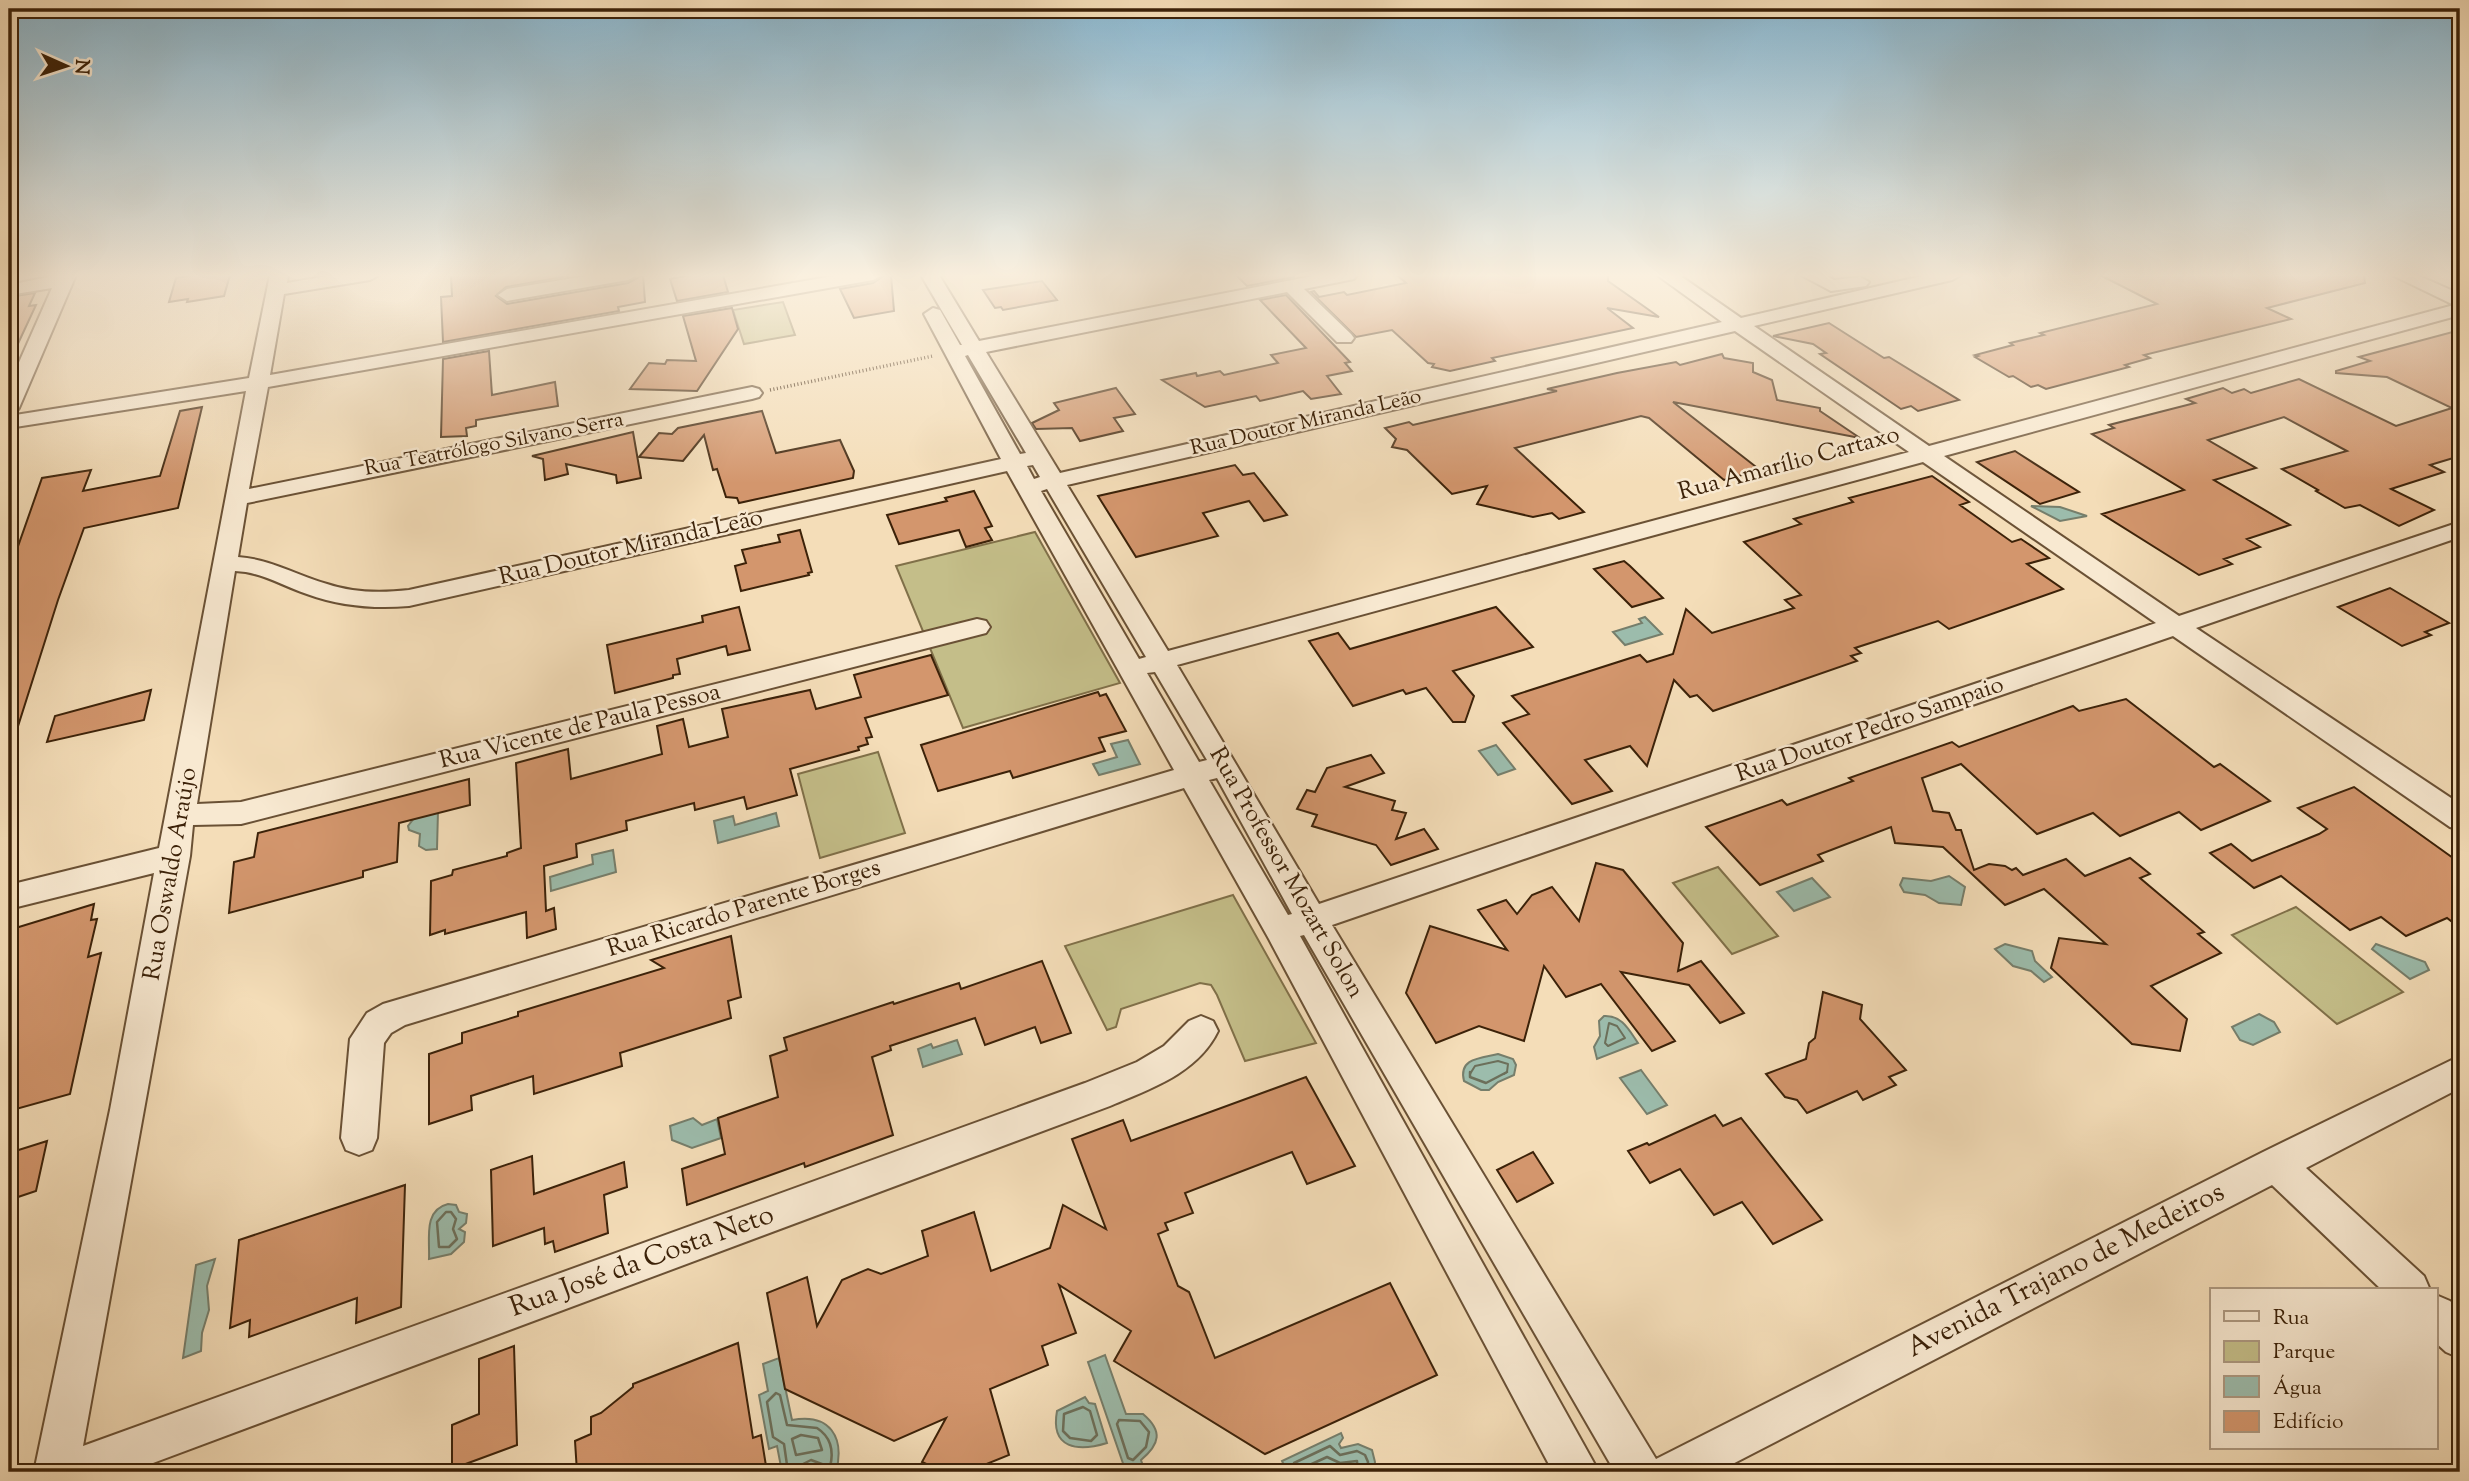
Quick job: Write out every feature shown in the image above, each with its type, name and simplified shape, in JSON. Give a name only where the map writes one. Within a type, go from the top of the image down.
[{"type":"street","points":[[9,408],[37,344]]},
{"type":"street","name":"Rua Oswaldo Araújo","points":[[56,1472],[128,1110],[265,344]]},
{"type":"street","points":[[9,422],[257,383],[470,344]]},
{"type":"street","name":"Rua Professor Mozart Solon","points":[[961,344],[965,350]]},
{"type":"street","name":"Rua Professor Mozart Solon","points":[[962,344],[1033,472],[1132,669],[1280,930],[1577,1472]]},
{"type":"street","points":[[965,350],[996,344]]},
{"type":"street","name":"Rua Doutor Miranda Leão","points":[[226,564],[263,566],[307,586],[332,592],[380,600],[409,598],[1033,472],[1636,344]]},
{"type":"street","points":[[1767,344],[1929,453],[2174,626],[2460,819]]},
{"type":"street","name":"Rua Amarílio Cartaxo","points":[[1132,669],[2331,344]]},
{"type":"street","name":"Rua Teatrólogo Silvano Serra","points":[[236,498],[752,393]]},
{"type":"street","name":"Rua Professor Mozart Solon","points":[[1033,472],[1162,661],[1639,1472]]},
{"type":"street","name":"Rua Doutor Pedro Sampaio","points":[[1280,930],[2460,529]]},
{"type":"street","name":"Rua Vicente de Paula Pessoa","points":[[181,815],[240,813],[977,627]]},
{"type":"street","name":"Rua Ricardo Parente Borges","points":[[359,1138],[367,1039],[379,1023],[395,1014],[1224,765]]},
{"type":"street","points":[[9,897],[174,856]]},
{"type":"street","name":"Rua José da Costa Neto","points":[[71,1472],[1097,1096],[1149,1073],[1176,1057],[1201,1031]]},
{"type":"street","name":"Avenida Trajano de Medeiros","points":[[1672,1472],[2460,1071]]},
{"type":"street","points":[[2276,1164],[2408,1288]]},
{"type":"street","points":[[2438,1317],[2460,1338]]},
{"type":"path","points":[[752,393],[965,350]]},
{"type":"green space","points":[[1035,532],[1120,683],[963,728],[896,566]]},
{"type":"green space","points":[[878,752],[905,833],[820,858],[798,774]]},
{"type":"green space","points":[[1718,867],[1778,936],[1732,954],[1673,883]]},
{"type":"green space","points":[[1233,895],[1316,1043],[1245,1061],[1217,995],[1211,985],[1200,983],[1121,1009],[1116,1027],[1107,1030],[1065,946]]},
{"type":"green space","points":[[2296,907],[2403,992],[2337,1024],[2232,935]]},
{"type":"water","points":[[2031,506],[2060,507],[2087,516],[2060,521]]},
{"type":"water","points":[[1645,617],[1662,634],[1625,645],[1613,632],[1642,623],[1639,619]]},
{"type":"water","points":[[1128,740],[1140,764],[1099,775],[1093,764],[1117,757],[1111,744]]},
{"type":"water","points":[[1496,745],[1515,769],[1498,775],[1479,751]]},
{"type":"water","points":[[438,811],[437,849],[426,850],[419,846],[420,834],[409,830],[408,826],[415,817]]},
{"type":"water","points":[[776,813],[779,826],[718,843],[714,821],[733,816],[735,825]]},
{"type":"water","points":[[613,850],[616,872],[551,891],[550,877],[593,864],[592,855]]},
{"type":"water","points":[[1949,876],[1965,887],[1961,905],[1939,903],[1925,895],[1904,892],[1900,885],[1903,878],[1931,881]]},
{"type":"water","points":[[1812,878],[1830,897],[1794,911],[1777,892]]},
{"type":"water","points":[[2005,944],[2032,951],[2035,961],[2052,977],[2044,982],[2031,971],[2013,966],[1995,949]]},
{"type":"water","points":[[2376,944],[2425,962],[2429,970],[2410,979],[2372,949]]},
{"type":"water","points":[[2259,1014],[2274,1022],[2280,1032],[2253,1045],[2240,1040],[2232,1027]]},
{"type":"water","points":[[1604,1016],[1620,1021],[1638,1043],[1597,1059],[1594,1047],[1600,1036],[1599,1021]]},
{"type":"water","points":[[957,1040],[962,1054],[923,1067],[918,1049],[931,1044],[933,1048]]},
{"type":"water","points":[[1498,1054],[1513,1059],[1516,1065],[1514,1075],[1498,1082],[1489,1090],[1481,1090],[1464,1081],[1464,1068],[1468,1063]]},
{"type":"water","points":[[1641,1070],[1667,1105],[1647,1114],[1620,1078]]},
{"type":"water","points":[[693,1118],[702,1125],[717,1119],[721,1138],[692,1148],[672,1140],[670,1126]]},
{"type":"water","points":[[456,1205],[459,1212],[467,1214],[466,1223],[459,1229],[465,1232],[464,1242],[451,1254],[429,1259],[431,1219],[440,1207]]},
{"type":"water","points":[[215,1259],[207,1286],[209,1310],[202,1333],[201,1351],[183,1358],[196,1265]]},
{"type":"water","points":[[1105,1355],[1126,1414],[1143,1414],[1154,1426],[1157,1437],[1155,1443],[1141,1460],[1145,1472],[1126,1472],[1088,1362]]},
{"type":"water","points":[[779,1358],[792,1420],[816,1420],[832,1430],[838,1448],[836,1472],[819,1472],[812,1467],[799,1472],[782,1472],[777,1446],[769,1449],[759,1395],[768,1391],[763,1364]]},
{"type":"water","points":[[1085,1397],[1089,1403],[1095,1404],[1107,1443],[1077,1447],[1068,1445],[1058,1433],[1057,1411]]},
{"type":"water","points":[[1341,1433],[1341,1448],[1358,1444],[1372,1450],[1374,1470],[1287,1472],[1282,1461]]},
{"type":"building","points":[[9,344],[18,344],[9,363]]},
{"type":"building","points":[[691,344],[728,344],[697,391],[630,389],[649,363],[665,364],[667,360],[696,361]]},
{"type":"building","points":[[1302,344],[1333,344],[1350,362],[1345,363],[1352,371],[1327,376],[1341,394],[1311,399],[1303,391],[1260,401],[1256,396],[1205,407],[1162,380],[1220,371],[1224,375],[1278,363],[1271,355],[1306,348]]},
{"type":"building","points":[[1407,344],[1557,344],[1492,358],[1495,361],[1450,371],[1432,367],[1434,364],[1428,363]]},
{"type":"building","points":[[1813,344],[1862,344],[1884,358],[1889,357],[1959,400],[1918,411],[1911,406],[1901,409],[1820,354],[1826,353]]},
{"type":"building","points":[[2188,344],[2144,355],[2150,358],[2125,365],[2129,367],[2046,389],[2038,385],[2031,387],[1975,357],[2013,345]]},
{"type":"building","points":[[2407,344],[2460,344],[2460,456],[2430,465],[2444,472],[2391,489],[2434,510],[2399,526],[2360,505],[2345,508],[2316,491],[2318,490],[2282,469],[2347,451],[2284,417],[2208,440],[2256,468],[2214,480],[2290,525],[2247,539],[2260,547],[2224,559],[2232,564],[2199,575],[2102,514],[2184,490],[2092,434],[2114,428],[2109,425],[2195,403],[2186,399],[2223,388],[2232,393],[2244,389],[2251,393],[2299,379],[2396,426],[2452,408],[2387,377],[2336,373],[2370,361],[2359,357]]},
{"type":"building","points":[[489,351],[492,395],[555,382],[558,406],[476,420],[476,426],[466,428],[467,436],[441,437],[443,359]]},
{"type":"building","points":[[1722,354],[1724,358],[1753,363],[1753,372],[1772,380],[1777,400],[1820,408],[1820,411],[1860,438],[1673,402],[1760,470],[1724,480],[1649,418],[1641,416],[1515,448],[1584,512],[1559,519],[1552,513],[1533,517],[1477,504],[1487,486],[1452,494],[1407,450],[1392,447],[1396,439],[1385,428],[1409,422],[1413,425],[1498,405],[1557,391],[1547,389],[1617,373],[1676,362],[1680,365]]},
{"type":"building","points":[[1116,388],[1135,414],[1114,418],[1123,431],[1080,441],[1072,428],[1036,429],[1032,423],[1059,410],[1054,403]]},
{"type":"building","points":[[202,407],[178,508],[84,528],[13,742],[9,741],[9,572],[42,478],[91,470],[83,491],[160,476],[180,411]]},
{"type":"building","points":[[762,411],[776,453],[840,440],[854,471],[853,478],[739,503],[737,498],[726,497],[717,469],[713,470],[704,435],[683,461],[639,457],[659,433],[672,434],[678,428]]},
{"type":"building","points":[[633,432],[641,478],[617,483],[616,475],[566,464],[568,474],[545,480],[543,459],[532,456]]},
{"type":"building","points":[[2015,451],[2079,492],[2040,504],[1977,462]]},
{"type":"building","points":[[1235,465],[1243,475],[1254,473],[1287,515],[1264,521],[1249,501],[1203,513],[1218,536],[1136,557],[1098,496]]},
{"type":"building","points":[[1932,476],[1969,502],[1960,505],[2012,542],[2021,539],[2049,558],[2027,564],[2063,589],[1949,629],[1938,621],[1855,648],[1861,653],[1851,656],[1857,661],[1713,711],[1697,695],[1690,697],[1674,680],[1647,766],[1630,746],[1585,760],[1612,791],[1572,804],[1503,723],[1529,714],[1512,696],[1640,655],[1647,662],[1673,654],[1686,609],[1712,633],[1794,608],[1785,600],[1801,595],[1744,542],[1801,524],[1794,519],[1853,502],[1849,498]]},
{"type":"building","points":[[974,491],[992,526],[985,528],[992,540],[966,547],[959,530],[899,544],[887,515],[947,501],[945,498]]},
{"type":"building","points":[[800,530],[812,572],[808,573],[809,575],[741,591],[735,566],[746,563],[742,550],[780,542],[778,535]]},
{"type":"building","points":[[1624,561],[1663,598],[1632,607],[1594,569]]},
{"type":"building","points":[[2390,588],[2449,623],[2425,632],[2431,635],[2402,646],[2338,607]]},
{"type":"building","points":[[739,607],[750,650],[728,655],[726,646],[677,659],[680,674],[673,675],[673,678],[615,693],[607,645],[703,622],[702,616]]},
{"type":"building","points":[[1496,607],[1533,647],[1453,671],[1474,696],[1465,722],[1453,722],[1426,688],[1406,694],[1403,690],[1353,706],[1309,641],[1338,633],[1350,649]]},
{"type":"building","points":[[931,655],[948,695],[865,718],[872,737],[866,738],[868,744],[858,747],[859,750],[790,769],[797,795],[747,809],[744,797],[695,810],[694,803],[626,821],[627,830],[576,844],[577,857],[544,866],[546,911],[554,908],[556,929],[527,938],[526,912],[445,934],[445,930],[430,935],[431,881],[452,875],[453,870],[507,856],[507,853],[521,848],[516,763],[568,749],[571,779],[662,754],[657,726],[683,719],[689,747],[728,737],[722,709],[810,690],[816,709],[861,697],[854,675]]},
{"type":"building","points":[[151,690],[144,720],[47,742],[55,716]]},
{"type":"building","points":[[1098,692],[1100,696],[1106,694],[1126,731],[1099,738],[1105,751],[1013,778],[1010,771],[938,791],[921,745]]},
{"type":"building","points":[[2126,699],[2214,767],[2220,764],[2270,801],[2201,830],[2179,812],[2120,836],[2093,813],[2037,834],[1961,764],[1922,778],[1933,811],[1949,813],[1956,830],[1961,830],[1974,870],[1989,864],[2005,866],[2012,870],[2016,868],[2023,875],[2066,859],[2085,876],[2130,858],[2150,874],[2140,878],[2204,932],[2198,934],[2221,953],[2151,986],[2187,1019],[2180,1051],[2132,1044],[2051,968],[2059,938],[2106,944],[2044,889],[2005,905],[1943,847],[1895,843],[1891,827],[1818,855],[1823,861],[1760,885],[1706,827],[1782,800],[1787,805],[1853,781],[1849,778],[1952,742],[1959,747],[2073,706],[2079,711]]},
{"type":"building","points":[[1371,755],[1384,773],[1345,787],[1395,801],[1392,810],[1406,813],[1396,839],[1424,829],[1438,849],[1391,865],[1376,845],[1312,826],[1317,815],[1297,809],[1307,790],[1315,792],[1327,768]]},
{"type":"building","points":[[469,779],[470,805],[399,823],[397,862],[363,871],[363,877],[229,913],[234,862],[254,857],[258,833]]},
{"type":"building","points":[[2354,787],[2460,863],[2460,928],[2447,918],[2406,936],[2381,917],[2350,930],[2281,876],[2254,888],[2210,853],[2231,844],[2252,861],[2319,834],[2327,829],[2298,808]]},
{"type":"building","points":[[1596,863],[1623,870],[1683,943],[1678,971],[1701,961],[1744,1013],[1720,1023],[1689,985],[1621,972],[1675,1041],[1652,1051],[1601,984],[1566,997],[1544,966],[1524,1041],[1479,1026],[1436,1043],[1406,993],[1430,926],[1507,950],[1478,910],[1506,900],[1517,914],[1532,895],[1552,887],[1579,921]]},
{"type":"building","points":[[94,904],[91,920],[97,919],[88,957],[101,953],[70,1094],[9,1111],[9,930]]},
{"type":"building","points":[[731,936],[741,997],[728,1001],[731,1018],[620,1053],[622,1066],[534,1094],[533,1076],[471,1096],[472,1110],[429,1124],[429,1054],[462,1043],[462,1033],[518,1016],[518,1012],[664,968],[651,960]]},
{"type":"building","points":[[1042,961],[1071,1033],[1041,1043],[1035,1027],[985,1045],[975,1018],[890,1046],[891,1050],[872,1057],[893,1135],[805,1167],[804,1163],[687,1205],[682,1169],[725,1154],[718,1118],[778,1097],[770,1056],[787,1050],[784,1038],[959,983],[961,989]]},
{"type":"building","points":[[1823,992],[1862,1005],[1860,1019],[1906,1070],[1889,1077],[1896,1085],[1863,1100],[1857,1091],[1807,1113],[1797,1100],[1785,1097],[1766,1074],[1806,1059],[1809,1043],[1815,1038]]},
{"type":"building","points":[[1306,1077],[1355,1166],[1307,1184],[1292,1152],[1185,1193],[1193,1213],[1165,1223],[1168,1230],[1158,1234],[1178,1286],[1189,1292],[1215,1358],[1390,1283],[1437,1375],[1265,1454],[1114,1361],[1131,1331],[1059,1285],[1076,1333],[1042,1346],[1048,1365],[990,1389],[1009,1455],[979,1467],[977,1472],[944,1472],[922,1462],[946,1418],[894,1441],[785,1389],[767,1293],[807,1277],[817,1326],[842,1280],[868,1269],[881,1274],[928,1256],[922,1231],[974,1212],[991,1271],[1050,1248],[1063,1205],[1106,1229],[1072,1139],[1123,1120],[1131,1141]]},
{"type":"building","points":[[1715,1115],[1723,1126],[1741,1118],[1822,1220],[1773,1244],[1742,1202],[1714,1215],[1680,1169],[1650,1183],[1628,1151],[1647,1143],[1649,1145]]},
{"type":"building","points":[[47,1141],[36,1191],[9,1200],[9,1153]]},
{"type":"building","points":[[1533,1152],[1553,1183],[1517,1202],[1497,1170]]},
{"type":"building","points":[[532,1156],[534,1194],[624,1162],[627,1187],[604,1195],[608,1233],[555,1252],[553,1241],[545,1244],[544,1228],[493,1246],[491,1170]]},
{"type":"building","points":[[405,1185],[401,1307],[356,1323],[357,1298],[249,1337],[250,1320],[230,1328],[239,1240]]},
{"type":"building","points":[[738,1343],[753,1438],[761,1435],[767,1472],[577,1472],[575,1441],[591,1434],[591,1417],[601,1413],[633,1387],[633,1384]]},
{"type":"building","points":[[514,1346],[517,1445],[452,1469],[452,1425],[479,1414],[479,1359]]}]
